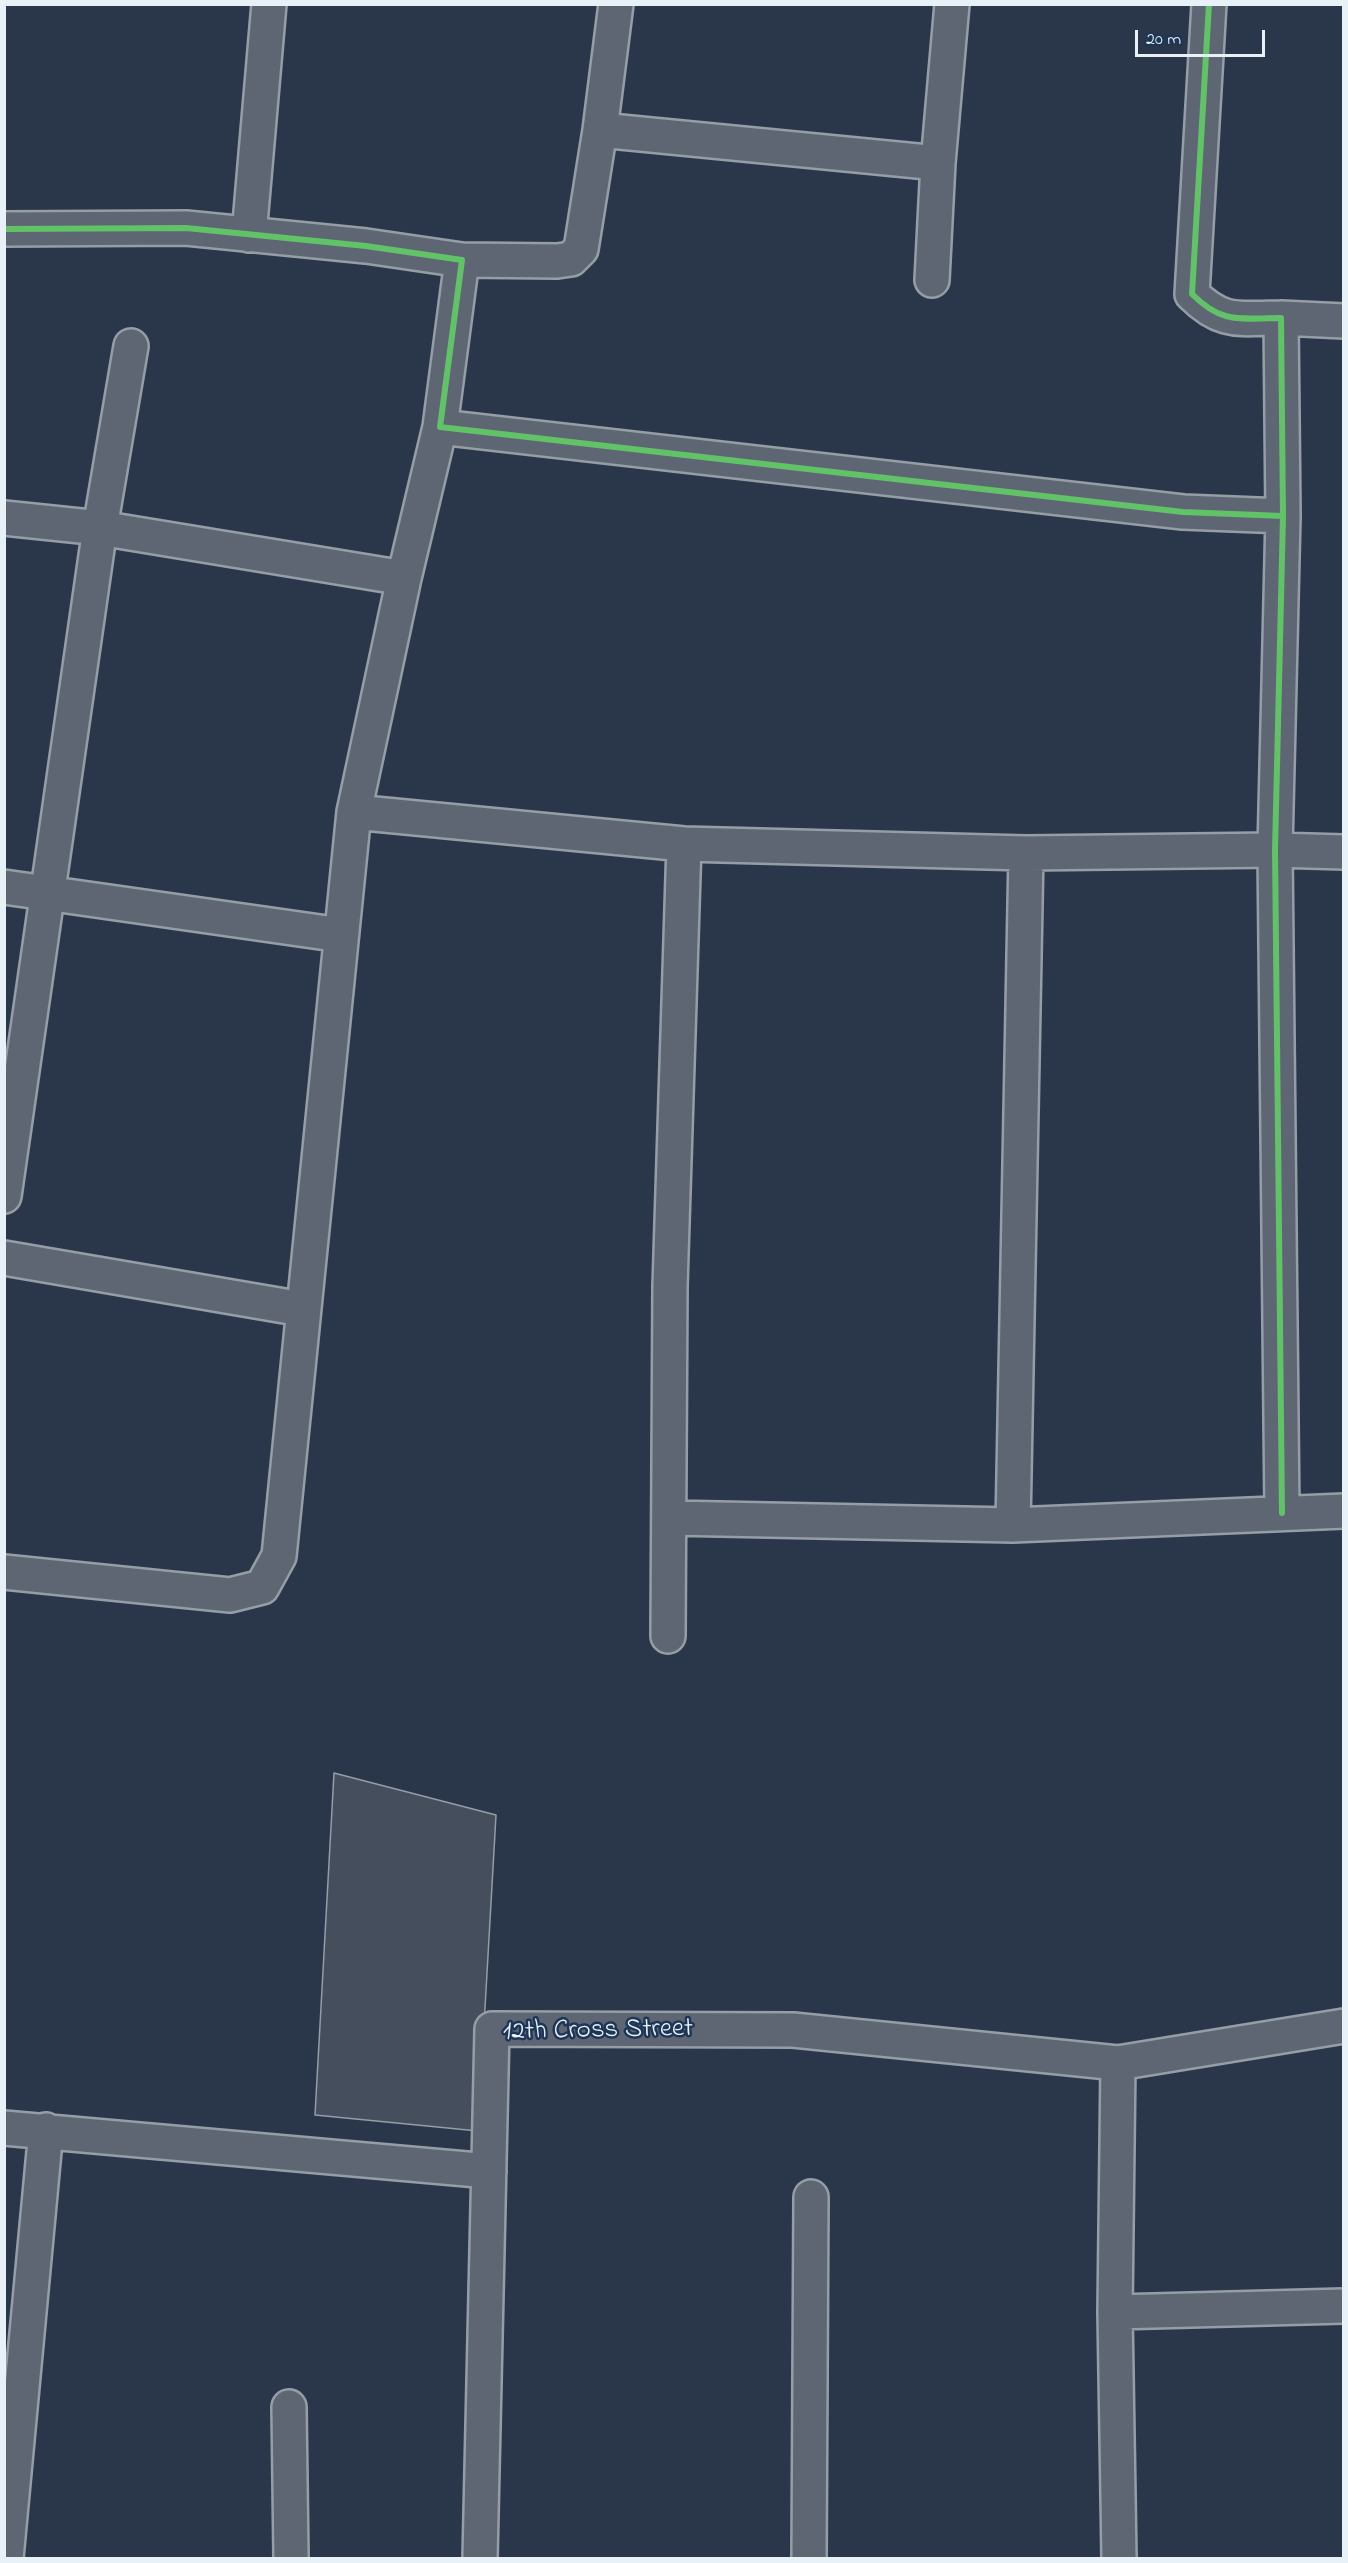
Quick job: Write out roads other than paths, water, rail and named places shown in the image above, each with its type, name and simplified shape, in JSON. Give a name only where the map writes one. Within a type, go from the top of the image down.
[{"type":"street","points":[[249,235],[269,4]]},
{"type":"street","points":[[4,229],[186,228],[366,246],[462,260],[557,261],[571,259],[581,249],[600,130],[616,4]]},
{"type":"street","points":[[932,280],[938,163],[952,4]]},
{"type":"street","points":[[1209,4],[1192,294],[1208,310],[1226,318],[1344,321]]},
{"type":"street","points":[[600,130],[938,163]]},
{"type":"street","points":[[4,1572],[230,1595],[262,1587],[279,1556],[302,1309],[354,812],[404,578],[440,427],[462,260]]},
{"type":"street","points":[[1281,318],[1283,516],[1275,850],[1282,1513]]},
{"type":"street","points":[[4,1196],[49,894],[99,528],[131,346]]},
{"type":"street","points":[[440,427],[1183,512],[1283,516]]},
{"type":"street","points":[[4,518],[99,528],[404,578]]},
{"type":"street","points":[[354,812],[684,844],[1026,853],[1275,850],[1344,852]]},
{"type":"street","points":[[668,1636],[671,1518],[670,1286],[684,844]]},
{"type":"street","points":[[1013,1525],[1026,853]]},
{"type":"street","points":[[4,887],[341,935]]},
{"type":"street","points":[[4,1258],[302,1309]]},
{"type":"street","points":[[671,1518],[1013,1525],[1344,1511]]},
{"type":"street","points":[[1119,2559],[1115,2312],[1118,2063],[1344,2026]]},
{"type":"street","name":"12th Cross Street","points":[[480,2559],[492,2029],[793,2030],[1118,2063]]},
{"type":"street","points":[[4,2128],[489,2171]]},
{"type":"street","points":[[6,2559],[46,2130]]},
{"type":"street","points":[[809,2559],[812,2197]]},
{"type":"street","points":[[1115,2312],[1344,2306]]},
{"type":"street","points":[[289,2407],[291,2559]]}]
